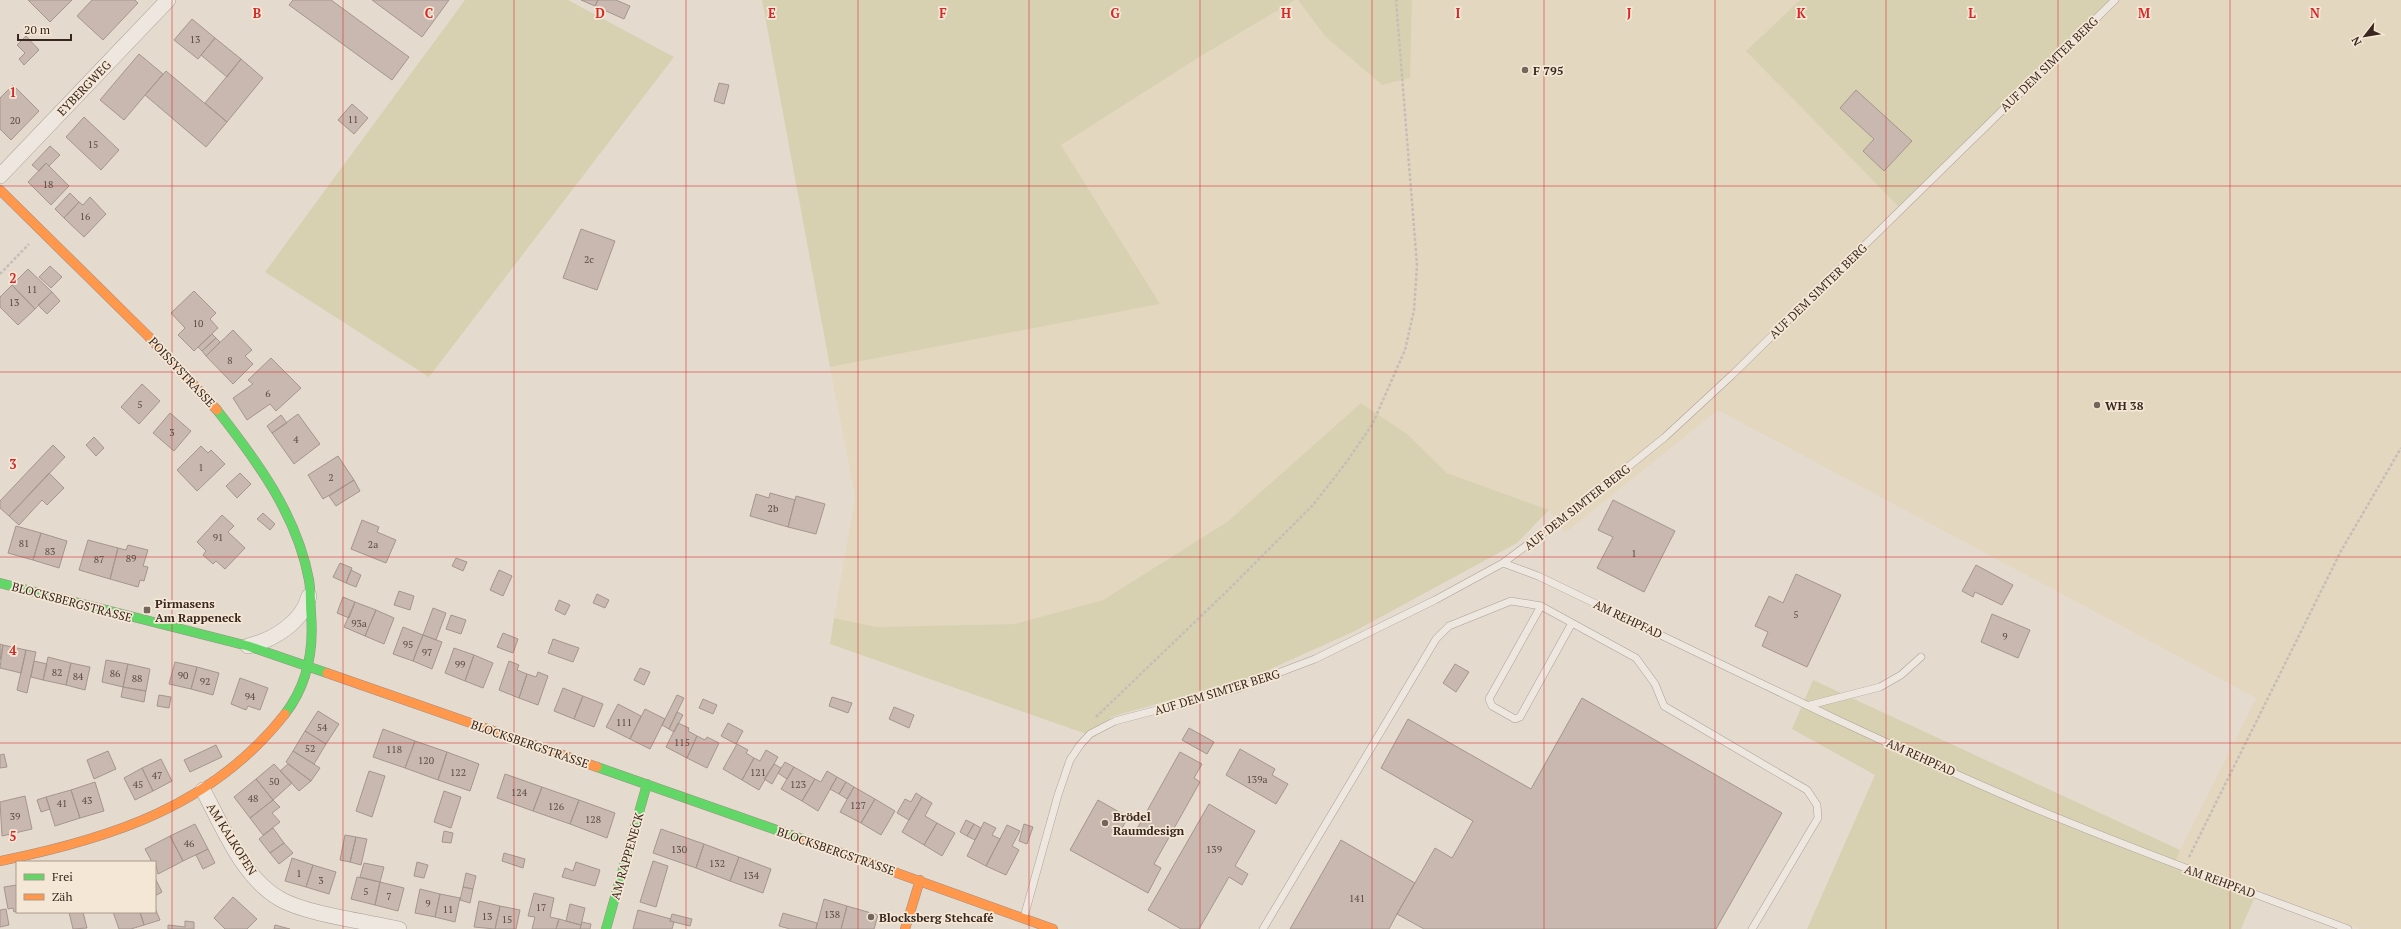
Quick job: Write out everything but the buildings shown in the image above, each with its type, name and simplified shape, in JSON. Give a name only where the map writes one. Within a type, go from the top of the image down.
[{"type":"street","name":"EYBERGWEG","points":[[0,176],[168,0]]},
{"type":"street","name":"POISSYSTRASSE","points":[[0,190],[185,372],[228,422],[262,471],[285,512],[299,544],[311,590],[313,607],[308,667],[302,687],[292,703],[263,739],[203,790],[160,814],[130,827],[60,849],[0,861]]},
{"type":"street","name":"BLOCKSBERGSTRASSE","points":[[0,583],[248,646],[647,784],[920,880],[1053,929]]},
{"type":"street","points":[[248,646],[262,642],[296,619],[307,605],[311,590]]},
{"type":"street","name":"AM RAPPENECK","points":[[606,929],[647,784]]},
{"type":"street","name":"AM KALKOFEN","points":[[203,790],[251,872],[262,884],[280,899],[311,910],[399,929]]},
{"type":"street","points":[[906,929],[920,880]]},
{"type":"lane","name":"AUF DEM SIMTER BERG","points":[[1024,918],[1067,767],[1080,745],[1090,734],[1115,721],[1236,689],[1315,659],[1416,610],[1503,563],[1588,500],[1665,437],[1732,375],[2115,0]]},
{"type":"lane","name":"AM REHPFAD","points":[[1503,563],[1538,576],[1810,705],[2027,805],[2184,868],[2348,929]]},
{"type":"lane","points":[[1263,929],[1436,639],[1449,626],[1511,601],[1541,606],[1636,658],[1655,684],[1664,706],[1807,790],[1817,805],[1818,818],[1752,929]]},
{"type":"lane","points":[[1541,606],[1489,699],[1492,706],[1515,719],[1520,717],[1572,623]]},
{"type":"lane","points":[[1810,705],[1880,687],[1901,675],[1921,657]]},
{"type":"path","points":[[1094,719],[1225,593],[1313,505],[1345,464],[1372,425],[1405,350],[1414,310],[1417,265],[1396,0]]},
{"type":"path","points":[[0,274],[42,232]]},
{"type":"path","points":[[2184,868],[2342,551],[2401,448]]},
{"type":"shaded area","points":[[465,0],[568,0],[674,57],[429,377],[265,272]]},
{"type":"shaded area","points":[[762,0],[1295,0],[1201,56],[1061,145],[1160,304],[830,367]]},
{"type":"shaded area","points":[[1295,0],[1298,0],[1325,36],[1412,0],[1800,0],[1746,51],[2115,0],[2401,0],[2401,929],[2360,929],[2256,894],[2175,864],[2180,850],[2256,698],[1718,410],[1565,533],[1549,510],[1447,473],[1407,434],[1361,403],[1227,522],[1103,600],[1014,624],[876,627],[834,618],[855,497],[830,367],[1160,304],[1061,145],[1201,56]]},
{"type":"shaded area","points":[[1298,0],[1412,0],[1410,78],[1382,85],[1325,36]]},
{"type":"shaded area","points":[[1800,0],[2115,0],[1901,209],[1746,51]]},
{"type":"shaded area","points":[[1361,403],[1407,434],[1447,473],[1549,510],[1517,543],[1355,631],[1255,676],[1111,717],[1095,737],[830,644],[834,618],[876,627],[1014,624],[1103,600],[1227,522]]},
{"type":"shaded area","points":[[1813,680],[2180,850],[2175,864],[2256,894],[2241,929],[1807,929],[1875,775],[1792,729]]},
{"type":"traffic: fast","points":[[217,410],[247,449],[274,490],[295,533],[309,580],[312,627],[308,666],[299,691],[285,714]]},
{"type":"traffic: fast","points":[[0,583],[248,646],[327,673]]},
{"type":"traffic: fast","points":[[597,767],[805,840]]},
{"type":"traffic: fast","points":[[606,929],[647,784]]},
{"type":"traffic: slow","points":[[0,190],[148,336],[217,410]]},
{"type":"traffic: slow","points":[[327,673],[597,767]]},
{"type":"traffic: slow","points":[[0,861],[81,842],[120,829],[157,814],[192,795],[226,773],[257,746],[285,714]]},
{"type":"traffic: slow","points":[[805,840],[1053,929]]},
{"type":"traffic: slow","points":[[905,929],[920,880]]},
{"type":"place","name":"F 795","points":[[1525,70]]},
{"type":"place","name":"WH 38","points":[[2097,405]]},
{"type":"place","name":"Pirmasens Am Rappeneck","points":[[147,610]]},
{"type":"place","name":"Brödel Raumdesign","points":[[1105,823]]},
{"type":"place","name":"Blocksberg Stehcafé","points":[[871,917]]}]
